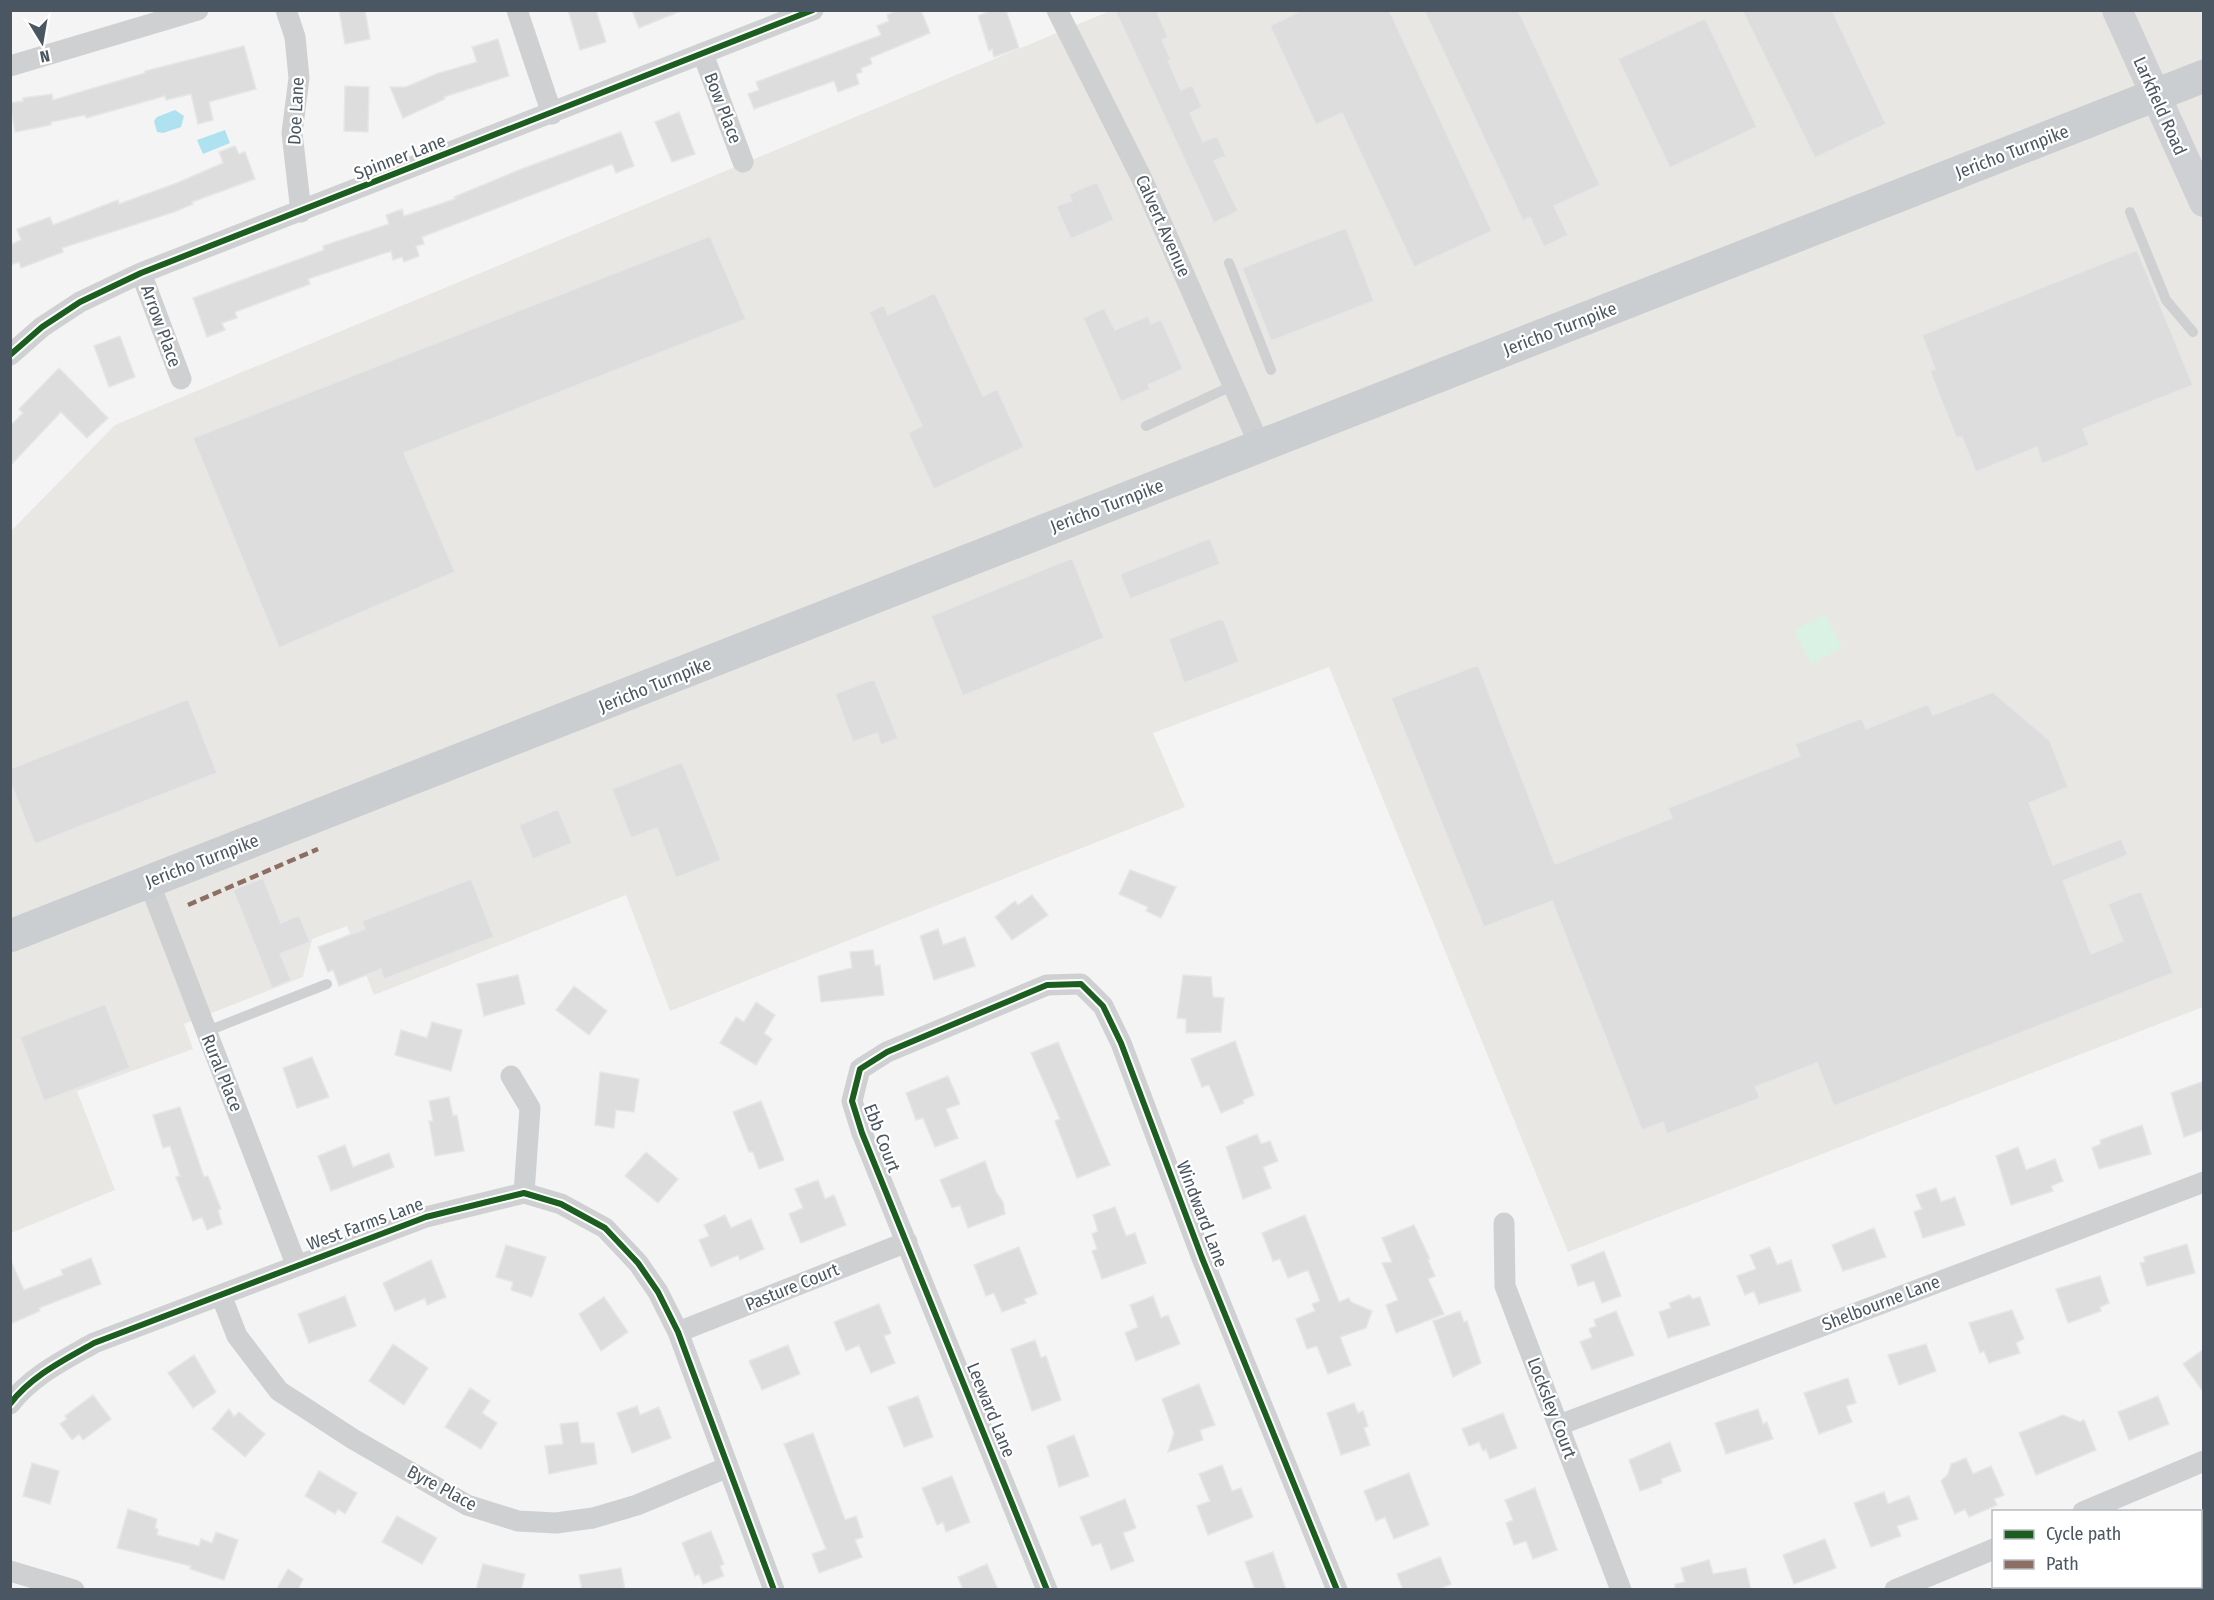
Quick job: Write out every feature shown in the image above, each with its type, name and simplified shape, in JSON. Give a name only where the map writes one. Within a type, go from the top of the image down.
[{"type":"main road","name":"Larkfield Road","points":[[2117,10],[2204,202]]},
{"type":"main road","name":"Jericho Turnpike","points":[[10,936],[2204,76]]},
{"type":"street","points":[[10,66],[198,10]]},
{"type":"street","name":"Doe Lane","points":[[286,10],[295,38],[299,78],[292,133],[301,212]]},
{"type":"street","points":[[517,10],[552,114]]},
{"type":"street","name":"Calvert Avenue","points":[[1057,10],[1141,177],[1260,446]]},
{"type":"street","name":"Spinner Lane","points":[[10,355],[42,327],[80,302],[141,273],[552,114],[801,13]]},
{"type":"street","name":"Bow Place","points":[[703,54],[743,162]]},
{"type":"street","name":"Arrow Place","points":[[141,273],[181,379]]},
{"type":"street","name":"Rural Place","points":[[149,882],[296,1264]]},
{"type":"street","name":"Windward Lane","points":[[949,1024],[1047,985],[1081,984],[1103,1006],[1121,1042],[1202,1258],[1337,1590]]},
{"type":"street","name":"Ebb Court","points":[[907,1242],[852,1101],[860,1069],[887,1052],[949,1024]]},
{"type":"street","points":[[512,1076],[530,1108],[524,1193],[561,1204],[605,1228],[638,1263],[658,1292],[678,1332],[774,1590]]},
{"type":"street","name":"Shelbourne Lane","points":[[1559,1425],[2204,1182]]},
{"type":"street","name":"West Farms Lane","points":[[10,1404],[18,1393],[46,1371],[94,1343],[296,1264],[426,1217],[524,1193]]},
{"type":"street","name":"Locksley Court","points":[[1503,1223],[1506,1286],[1621,1590]]},
{"type":"street","name":"Pasture Court","points":[[678,1332],[907,1242]]},
{"type":"street","name":"Leeward Lane","points":[[907,1242],[1047,1590]]},
{"type":"street","name":"Byre Place","points":[[221,1295],[237,1336],[279,1391],[352,1439],[467,1505],[518,1521],[556,1523],[594,1518],[637,1504],[728,1467]]},
{"type":"street","points":[[2088,1510],[2204,1461]]},
{"type":"street","points":[[1895,1590],[1992,1550]]},
{"type":"street","points":[[10,1571],[70,1589]]},
{"type":"lane","points":[[2130,212],[2166,300],[2193,332]]},
{"type":"lane","points":[[1229,264],[1271,370]]},
{"type":"lane","points":[[1146,426],[1234,385]]},
{"type":"lane","points":[[205,1032],[327,984]]},
{"type":"shaded area","points":[[1110,11],[2203,11],[2203,1007],[1568,1252],[1329,667],[1153,733],[1185,807],[670,1011],[626,895],[374,995],[347,926],[312,939],[303,977],[184,1024],[193,1049],[77,1091],[115,1190],[11,1233],[11,531],[115,425]]},
{"type":"green space","points":[[1825,615],[1842,648],[1811,664],[1794,630]]},
{"type":"water","points":[[175,110],[184,116],[181,127],[163,133],[157,132],[154,121],[157,117]]},
{"type":"water","points":[[225,130],[230,143],[203,154],[197,140]]},
{"type":"building","points":[[339,10],[365,10],[370,39],[345,44]]},
{"type":"building","points":[[568,10],[596,10],[606,42],[580,50]]},
{"type":"building","points":[[632,10],[681,10],[681,11],[639,28]]},
{"type":"building","points":[[898,10],[921,10],[930,33],[870,58],[872,64],[861,68],[862,72],[856,74],[859,84],[838,92],[834,81],[754,109],[748,94],[759,90],[756,82],[881,35],[877,26],[889,21],[887,15]]},
{"type":"building","points":[[992,10],[1006,10],[1019,48],[994,57],[992,49],[989,51],[978,16]]},
{"type":"building","points":[[1115,10],[1156,10],[1168,37],[1162,40],[1171,60],[1168,61],[1181,90],[1192,85],[1202,107],[1190,113],[1203,142],[1217,136],[1226,156],[1214,161],[1238,211],[1214,223]]},
{"type":"building","points":[[1302,10],[1389,10],[1492,231],[1414,267],[1342,113],[1316,125],[1270,26]]},
{"type":"building","points":[[1424,10],[1518,10],[1600,185],[1554,206],[1568,235],[1544,247],[1530,217],[1523,221]]},
{"type":"building","points":[[1742,10],[1832,10],[1886,124],[1815,158]]},
{"type":"building","points":[[1705,18],[1757,127],[1670,168],[1618,59]]},
{"type":"building","points":[[498,39],[509,76],[444,97],[445,99],[403,118],[390,87],[406,87],[436,74],[477,62],[472,47]]},
{"type":"building","points":[[244,46],[256,89],[209,102],[213,120],[198,124],[191,94],[166,100],[165,96],[86,118],[85,115],[15,132],[10,103],[23,101],[23,98],[52,94],[53,100],[145,73],[145,71]]},
{"type":"building","points":[[345,86],[369,87],[368,132],[344,131]]},
{"type":"building","points":[[679,112],[695,154],[672,162],[655,122]]},
{"type":"building","points":[[621,132],[634,166],[616,173],[612,164],[422,237],[424,244],[416,246],[419,256],[404,262],[402,257],[393,260],[391,251],[308,279],[310,284],[235,312],[237,318],[222,323],[225,330],[207,337],[193,298],[324,250],[323,246],[389,224],[386,215],[402,209],[404,216],[455,199],[454,197],[519,170]]},
{"type":"building","points":[[235,146],[239,154],[245,152],[255,179],[192,202],[193,204],[174,212],[62,248],[63,252],[21,268],[19,262],[10,265],[10,245],[21,240],[17,229],[50,217],[53,225],[118,200],[119,204],[177,183],[223,163],[219,152]]},
{"type":"building","points":[[1097,182],[1114,220],[1071,239],[1056,206],[1072,201],[1069,194]]},
{"type":"building","points":[[1346,228],[1374,301],[1271,341],[1242,268]]},
{"type":"building","points":[[710,236],[746,319],[404,453],[455,572],[279,648],[193,438]]},
{"type":"building","points":[[2137,250],[2193,385],[2083,429],[2089,445],[2042,464],[2037,447],[1976,472],[1962,437],[1956,437],[1930,371],[1935,369],[1922,335]]},
{"type":"building","points":[[935,293],[983,396],[997,389],[1024,447],[934,489],[908,433],[922,426],[869,312],[884,305],[888,315]]},
{"type":"building","points":[[1104,308],[1115,330],[1148,316],[1151,324],[1161,319],[1183,369],[1148,385],[1150,389],[1121,402],[1083,318]]},
{"type":"building","points":[[120,336],[135,377],[109,387],[94,346]]},
{"type":"building","points":[[59,368],[108,418],[87,438],[61,412],[10,466],[10,426],[23,413],[19,409]]},
{"type":"building","points":[[1210,538],[1220,564],[1130,599],[1120,574]]},
{"type":"building","points":[[1072,558],[1104,638],[963,696],[931,616]]},
{"type":"building","points":[[1220,619],[1224,621],[1239,662],[1184,683],[1169,639]]},
{"type":"building","points":[[1478,665],[1555,864],[1672,818],[1668,808],[1800,756],[1795,744],[1862,718],[1866,729],[1928,704],[1933,715],[1993,692],[2050,741],[2068,787],[2029,803],[2053,865],[2121,839],[2128,855],[2063,881],[2091,954],[2123,941],[2108,904],[2141,891],[2173,973],[1834,1106],[1817,1063],[1755,1087],[1760,1098],[1667,1134],[1663,1122],[1642,1130],[1552,901],[1484,927],[1391,698]]},
{"type":"building","points":[[874,679],[898,738],[881,745],[877,733],[853,742],[835,694]]},
{"type":"building","points":[[188,699],[217,773],[35,844],[10,781],[10,769]]},
{"type":"building","points":[[682,762],[721,860],[676,878],[657,828],[631,838],[612,789]]},
{"type":"building","points":[[558,809],[572,843],[533,859],[519,825]]},
{"type":"building","points":[[1130,870],[1176,887],[1161,918],[1146,911],[1148,907],[1119,894]]},
{"type":"building","points":[[263,878],[281,923],[299,915],[310,942],[280,954],[291,980],[272,988],[233,890]]},
{"type":"building","points":[[471,879],[494,937],[384,979],[381,969],[339,986],[333,970],[328,972],[318,947],[365,929],[362,921]]},
{"type":"building","points":[[1032,895],[1048,915],[1012,940],[995,917],[1015,901],[1018,905]]},
{"type":"building","points":[[938,929],[943,945],[965,937],[975,966],[934,980],[920,936]]},
{"type":"building","points":[[873,950],[875,966],[880,965],[884,995],[821,1002],[818,976],[852,968],[850,952]]},
{"type":"building","points":[[518,975],[525,1004],[484,1016],[477,984]]},
{"type":"building","points":[[1183,975],[1211,977],[1213,997],[1224,998],[1221,1032],[1186,1033],[1186,1019],[1177,1018]]},
{"type":"building","points":[[574,986],[607,1011],[589,1035],[556,1010]]},
{"type":"building","points":[[756,1002],[775,1015],[764,1033],[772,1039],[756,1065],[720,1043],[736,1017],[744,1022]]},
{"type":"building","points":[[105,1004],[130,1068],[44,1101],[20,1037]]},
{"type":"building","points":[[432,1022],[462,1030],[451,1071],[395,1055],[401,1030],[427,1038]]},
{"type":"building","points":[[1235,1041],[1254,1095],[1243,1100],[1244,1103],[1221,1113],[1209,1085],[1202,1087],[1191,1059]]},
{"type":"building","points":[[1058,1042],[1110,1165],[1077,1178],[1055,1121],[1060,1119],[1031,1053]]},
{"type":"building","points":[[312,1057],[329,1097],[297,1108],[283,1068]]},
{"type":"building","points":[[600,1072],[639,1079],[634,1112],[616,1110],[614,1128],[595,1125]]},
{"type":"building","points":[[948,1076],[960,1104],[946,1109],[958,1138],[935,1147],[923,1118],[916,1120],[906,1093]]},
{"type":"building","points":[[2204,1081],[2204,1130],[2184,1137],[2171,1093]]},
{"type":"building","points":[[449,1097],[453,1116],[457,1115],[464,1151],[435,1156],[429,1121],[433,1121],[429,1101]]},
{"type":"building","points":[[761,1101],[784,1160],[759,1169],[753,1152],[749,1152],[733,1112]]},
{"type":"building","points":[[180,1107],[204,1177],[208,1176],[221,1209],[218,1210],[222,1224],[207,1230],[202,1217],[193,1221],[176,1177],[180,1176],[170,1146],[163,1148],[153,1115]]},
{"type":"building","points":[[2142,1125],[2151,1154],[2099,1169],[2092,1148],[2101,1144],[2100,1140]]},
{"type":"building","points":[[1257,1134],[1261,1144],[1270,1141],[1278,1161],[1263,1167],[1271,1188],[1243,1199],[1226,1147]]},
{"type":"building","points":[[345,1145],[353,1167],[389,1153],[394,1167],[331,1191],[318,1156]]},
{"type":"building","points":[[2018,1147],[2026,1170],[2055,1159],[2063,1181],[2051,1186],[2053,1191],[2011,1205],[1996,1156]]},
{"type":"building","points":[[646,1152],[678,1179],[658,1203],[625,1176]]},
{"type":"building","points":[[985,1161],[996,1192],[1003,1202],[1005,1214],[968,1228],[960,1205],[952,1208],[940,1180]]},
{"type":"building","points":[[818,1180],[825,1199],[834,1195],[846,1225],[801,1243],[789,1214],[803,1208],[795,1189]]},
{"type":"building","points":[[1936,1188],[1941,1202],[1955,1197],[1965,1225],[1923,1238],[1914,1212],[1922,1209],[1916,1195]]},
{"type":"building","points":[[1115,1207],[1126,1236],[1135,1233],[1146,1263],[1102,1279],[1092,1251],[1097,1249],[1092,1234],[1098,1231],[1093,1215]]},
{"type":"building","points":[[725,1215],[731,1228],[751,1219],[764,1249],[740,1260],[738,1255],[711,1267],[699,1240],[709,1236],[704,1225]]},
{"type":"building","points":[[1305,1215],[1339,1302],[1349,1298],[1351,1302],[1372,1311],[1366,1328],[1340,1337],[1351,1365],[1328,1374],[1317,1346],[1307,1349],[1296,1319],[1315,1311],[1312,1304],[1320,1301],[1308,1270],[1288,1278],[1280,1259],[1273,1261],[1262,1233]]},
{"type":"building","points":[[1414,1225],[1430,1259],[1428,1260],[1435,1276],[1428,1279],[1444,1314],[1396,1333],[1386,1305],[1398,1300],[1382,1263],[1392,1262],[1382,1238]]},
{"type":"building","points":[[1874,1228],[1886,1257],[1843,1271],[1832,1245]]},
{"type":"building","points":[[2187,1244],[2195,1273],[2147,1286],[2140,1263],[2145,1262],[2144,1257]]},
{"type":"building","points":[[506,1245],[546,1257],[532,1297],[511,1290],[513,1282],[496,1277]]},
{"type":"building","points":[[1019,1247],[1037,1294],[1024,1299],[1026,1303],[1002,1312],[994,1293],[986,1296],[974,1265]]},
{"type":"building","points":[[1770,1247],[1777,1265],[1791,1260],[1801,1291],[1759,1304],[1754,1291],[1745,1295],[1737,1276],[1756,1269],[1750,1255]]},
{"type":"building","points":[[1604,1251],[1621,1296],[1602,1303],[1594,1281],[1578,1286],[1571,1265]]},
{"type":"building","points":[[91,1258],[101,1284],[39,1308],[40,1311],[10,1324],[10,1259],[24,1290],[63,1275],[61,1270]]},
{"type":"building","points":[[431,1260],[446,1297],[427,1305],[425,1298],[395,1311],[383,1283]]},
{"type":"building","points":[[2100,1276],[2109,1303],[2100,1307],[2101,1311],[2068,1323],[2056,1289]]},
{"type":"building","points":[[1690,1295],[1692,1299],[1700,1297],[1710,1325],[1668,1338],[1659,1312],[1671,1308],[1669,1303]]},
{"type":"building","points":[[345,1296],[356,1326],[309,1343],[298,1314]]},
{"type":"building","points":[[1153,1296],[1161,1318],[1168,1315],[1180,1344],[1136,1361],[1125,1333],[1138,1327],[1130,1305]]},
{"type":"building","points":[[604,1297],[628,1332],[601,1351],[579,1314]]},
{"type":"building","points":[[879,1304],[891,1333],[884,1336],[895,1363],[871,1373],[859,1345],[846,1351],[834,1322]]},
{"type":"building","points":[[2012,1310],[2024,1339],[2016,1343],[2020,1353],[1989,1363],[1984,1351],[1980,1353],[1969,1323]]},
{"type":"building","points":[[1460,1311],[1464,1322],[1467,1321],[1481,1363],[1453,1377],[1433,1321]]},
{"type":"building","points":[[1616,1311],[1634,1355],[1592,1370],[1580,1342],[1592,1337],[1589,1329],[1596,1326],[1594,1320]]},
{"type":"building","points":[[1035,1340],[1041,1358],[1046,1356],[1061,1400],[1032,1411],[1011,1349]]},
{"type":"building","points":[[393,1344],[428,1368],[404,1405],[369,1381]]},
{"type":"building","points":[[1926,1344],[1936,1371],[1899,1385],[1888,1355]]},
{"type":"building","points":[[788,1345],[800,1374],[762,1390],[749,1361]]},
{"type":"building","points":[[2204,1349],[2204,1393],[2183,1364]]},
{"type":"building","points":[[194,1355],[216,1392],[193,1408],[168,1373]]},
{"type":"building","points":[[1848,1378],[1856,1403],[1846,1406],[1852,1422],[1819,1434],[1804,1393]]},
{"type":"building","points":[[1199,1384],[1215,1425],[1200,1430],[1203,1440],[1168,1452],[1174,1433],[1162,1399]]},
{"type":"building","points":[[470,1388],[490,1401],[482,1413],[497,1423],[481,1449],[445,1427]]},
{"type":"building","points":[[93,1395],[111,1419],[83,1440],[79,1434],[72,1440],[60,1424],[67,1419],[65,1416]]},
{"type":"building","points":[[918,1396],[933,1437],[904,1447],[888,1407]]},
{"type":"building","points":[[2158,1396],[2169,1424],[2129,1440],[2118,1412]]},
{"type":"building","points":[[1354,1403],[1358,1413],[1363,1411],[1368,1426],[1364,1428],[1370,1445],[1341,1455],[1327,1413]]},
{"type":"building","points":[[637,1406],[640,1415],[659,1407],[671,1438],[632,1453],[617,1413]]},
{"type":"building","points":[[229,1409],[234,1417],[239,1412],[265,1434],[245,1457],[212,1429]]},
{"type":"building","points":[[1758,1409],[1763,1424],[1767,1422],[1773,1439],[1726,1454],[1715,1423]]},
{"type":"building","points":[[1503,1413],[1517,1448],[1490,1459],[1486,1449],[1483,1451],[1479,1442],[1469,1446],[1462,1429]]},
{"type":"building","points":[[2063,1415],[2080,1422],[2084,1420],[2096,1450],[2036,1475],[2019,1433]]},
{"type":"building","points":[[578,1422],[581,1443],[594,1443],[597,1464],[549,1474],[545,1446],[563,1444],[560,1424]]},
{"type":"building","points":[[813,1433],[845,1520],[856,1516],[863,1537],[855,1540],[862,1557],[819,1573],[812,1554],[826,1549],[784,1444]]},
{"type":"building","points":[[1074,1435],[1089,1476],[1059,1487],[1047,1446]]},
{"type":"building","points":[[1670,1442],[1681,1471],[1661,1479],[1662,1483],[1640,1491],[1629,1460]]},
{"type":"building","points":[[1966,1458],[1973,1474],[1991,1466],[2004,1495],[1994,1499],[1997,1505],[1969,1517],[1965,1509],[1955,1514],[1941,1481],[1948,1474],[1951,1464]]},
{"type":"building","points":[[32,1463],[59,1471],[50,1504],[23,1496]]},
{"type":"building","points":[[1222,1465],[1232,1491],[1241,1488],[1253,1517],[1208,1535],[1197,1506],[1210,1501],[1199,1474]]},
{"type":"building","points":[[319,1471],[357,1493],[345,1514],[338,1509],[335,1514],[305,1496]]},
{"type":"building","points":[[1409,1473],[1429,1525],[1394,1539],[1385,1517],[1376,1521],[1364,1491]]},
{"type":"building","points":[[952,1476],[970,1522],[946,1532],[943,1522],[937,1525],[922,1488]]},
{"type":"building","points":[[1535,1488],[1557,1550],[1533,1559],[1526,1541],[1514,1545],[1506,1523],[1513,1520],[1505,1500]]},
{"type":"building","points":[[1884,1492],[1888,1504],[1909,1496],[1918,1519],[1897,1526],[1901,1536],[1871,1547],[1854,1503]]},
{"type":"building","points":[[1125,1499],[1136,1528],[1123,1533],[1134,1561],[1111,1570],[1101,1543],[1092,1546],[1080,1517]]},
{"type":"building","points":[[128,1509],[157,1519],[155,1528],[158,1529],[157,1535],[199,1546],[201,1539],[212,1543],[216,1532],[238,1540],[224,1580],[190,1569],[191,1566],[117,1548]]},
{"type":"building","points":[[397,1516],[437,1538],[422,1564],[382,1542]]},
{"type":"building","points":[[711,1531],[724,1564],[720,1566],[724,1576],[703,1584],[699,1574],[695,1576],[682,1543]]},
{"type":"building","points":[[1825,1539],[1836,1568],[1794,1584],[1783,1555]]},
{"type":"building","points":[[1273,1552],[1286,1590],[1255,1590],[1245,1562]]},
{"type":"building","points":[[1440,1557],[1451,1584],[1437,1590],[1403,1590],[1397,1574]]},
{"type":"building","points":[[1709,1560],[1713,1574],[1746,1568],[1751,1590],[1675,1590],[1675,1584],[1685,1582],[1681,1568]]},
{"type":"building","points":[[483,1564],[525,1574],[521,1590],[476,1590]]},
{"type":"building","points":[[987,1564],[998,1590],[963,1590],[958,1577]]},
{"type":"building","points":[[621,1568],[625,1590],[582,1590],[579,1575]]},
{"type":"building","points":[[288,1569],[303,1579],[298,1590],[276,1590]]},
{"type":"marked path","points":[[188,905],[318,849]]},
{"type":"cycle path","points":[[10,355],[42,327],[80,302],[141,273],[813,10]]},
{"type":"cycle path","points":[[1047,1590],[862,1133],[852,1101],[860,1069],[887,1052],[1047,985],[1081,984],[1103,1006],[1121,1043],[1202,1258],[1337,1590]]},
{"type":"cycle path","points":[[10,1404],[38,1377],[94,1343],[426,1217],[524,1193],[561,1204],[605,1228],[638,1263],[658,1292],[678,1332],[774,1590]]}]
